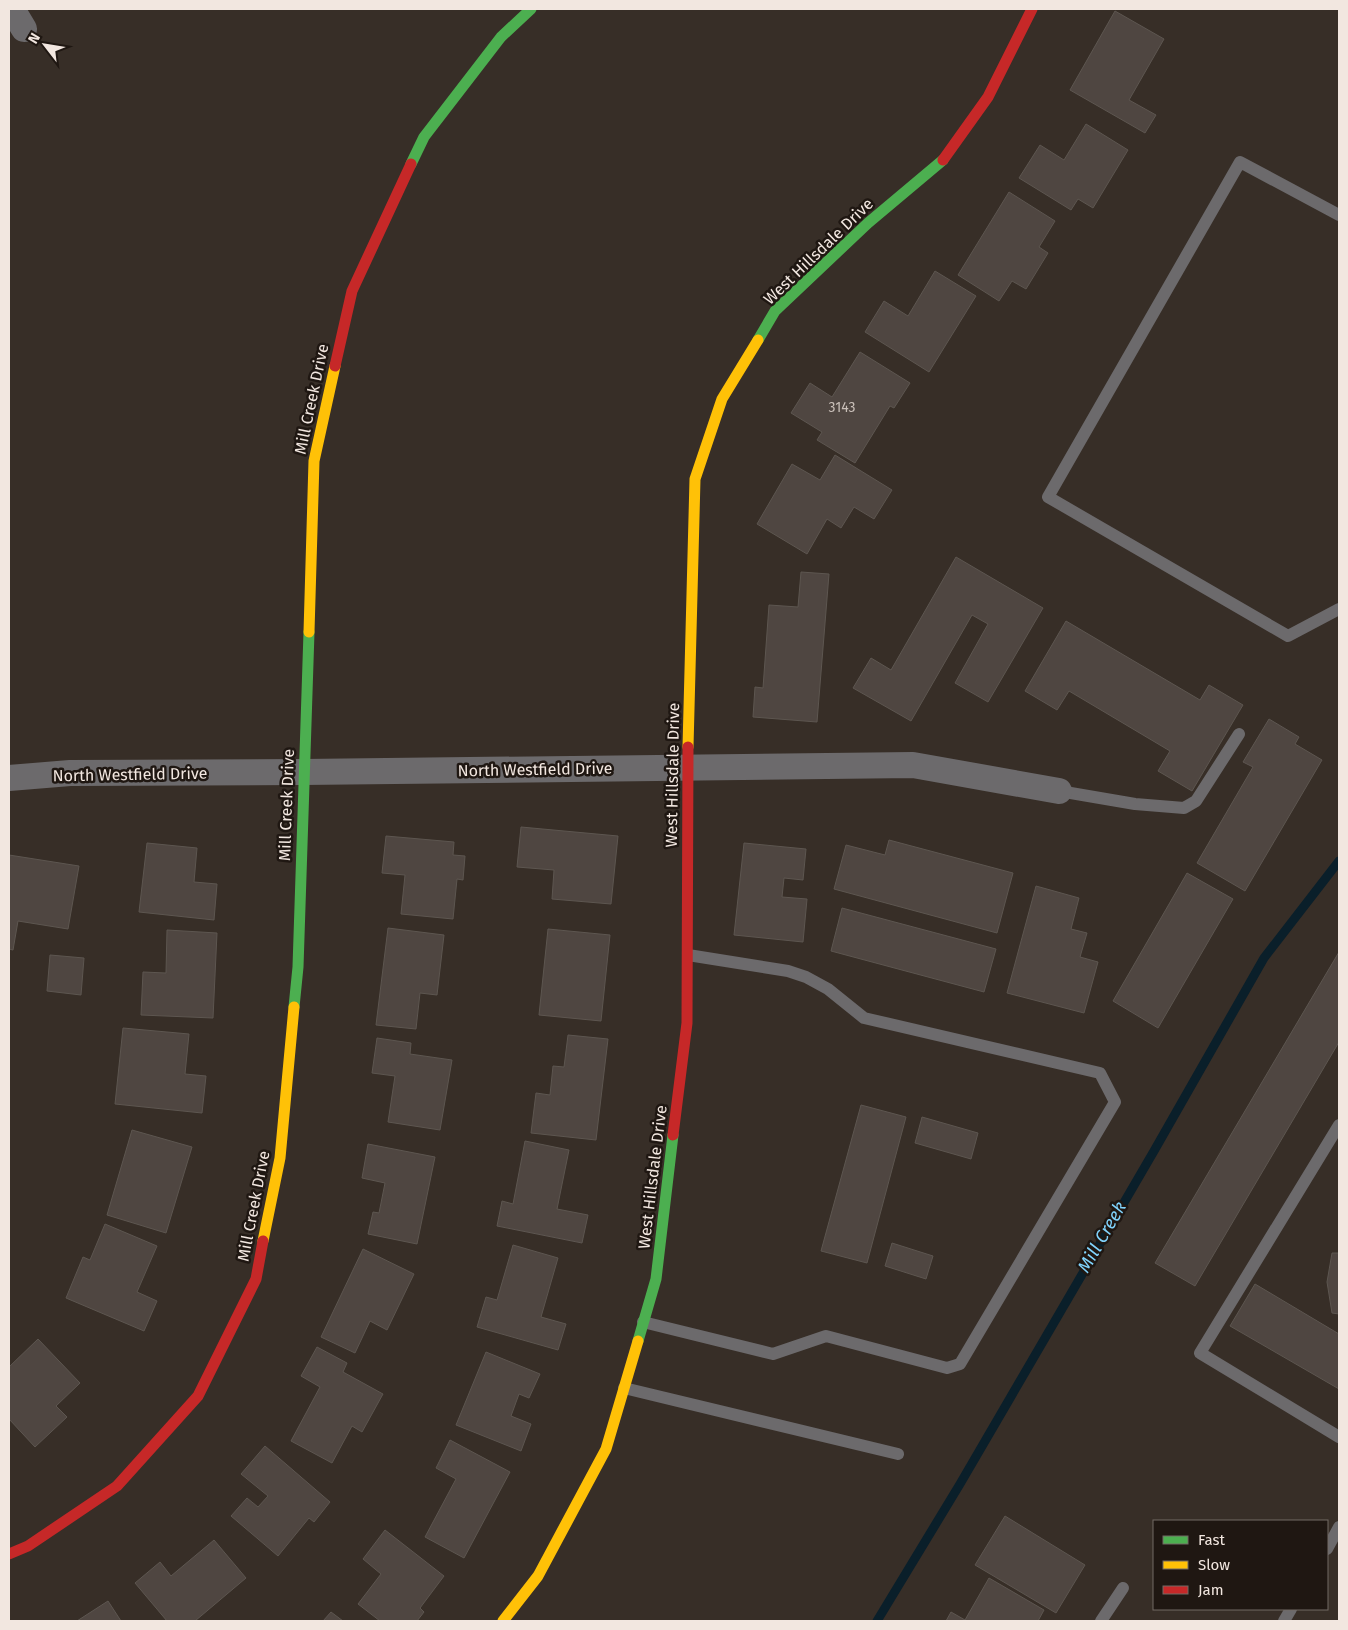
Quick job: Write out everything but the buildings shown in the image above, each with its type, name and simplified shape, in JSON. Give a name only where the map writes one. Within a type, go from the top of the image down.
[{"type":"street","name":"Mill Creek Drive","points":[[9,1554],[28,1546],[116,1486],[198,1396],[256,1279],[280,1158],[298,967],[314,461],[352,291],[424,137],[501,37],[531,9]]},
{"type":"street","name":"West Hillsdale Drive","points":[[503,1621],[538,1576],[606,1450],[656,1279],[687,1023],[688,767],[695,479],[722,399],[775,311],[868,223],[940,163],[988,98],[1032,9]]},
{"type":"street","name":"North Westfield Drive","points":[[9,778],[70,773],[913,764],[1059,791]]},
{"type":"lane","points":[[1339,215],[1240,162],[1048,497],[1288,636],[1339,609]]},
{"type":"lane","points":[[1059,791],[1135,804],[1184,808],[1196,801],[1239,734]]},
{"type":"lane","points":[[644,1322],[773,1354],[826,1336],[947,1368],[960,1364],[1115,1102],[1100,1073],[864,1018],[828,989],[806,977],[788,971],[688,955]]},
{"type":"lane","points":[[1339,1125],[1200,1354],[1339,1437]]},
{"type":"lane","points":[[624,1388],[898,1454]]},
{"type":"lane","points":[[1328,1547],[1339,1528]]},
{"type":"lane","points":[[1101,1621],[1123,1588]]},
{"type":"lane","points":[[1284,1621],[1290,1610]]},
{"type":"waterway","name":"Mill Creek","points":[[877,1621],[960,1484],[1264,958],[1339,861]]},
{"type":"traffic: fast","points":[[411,164],[424,137],[501,37],[531,9]]},
{"type":"traffic: fast","points":[[758,340],[775,311],[868,223],[943,160]]},
{"type":"traffic: fast","points":[[294,1007],[298,967],[309,632]]},
{"type":"traffic: fast","points":[[638,1341],[656,1279],[673,1135]]},
{"type":"traffic: slow","points":[[688,747],[695,479],[722,399],[758,340]]},
{"type":"traffic: slow","points":[[309,632],[314,461],[335,366]]},
{"type":"traffic: slow","points":[[263,1241],[280,1158],[294,1007]]},
{"type":"traffic: slow","points":[[503,1621],[538,1576],[606,1449],[638,1341]]},
{"type":"traffic: jam","points":[[943,160],[988,97],[1032,9]]},
{"type":"traffic: jam","points":[[335,366],[352,291],[411,164]]},
{"type":"traffic: jam","points":[[673,1135],[687,1023],[688,747]]},
{"type":"traffic: jam","points":[[9,1554],[28,1546],[117,1486],[198,1396],[256,1279],[263,1241]]}]
